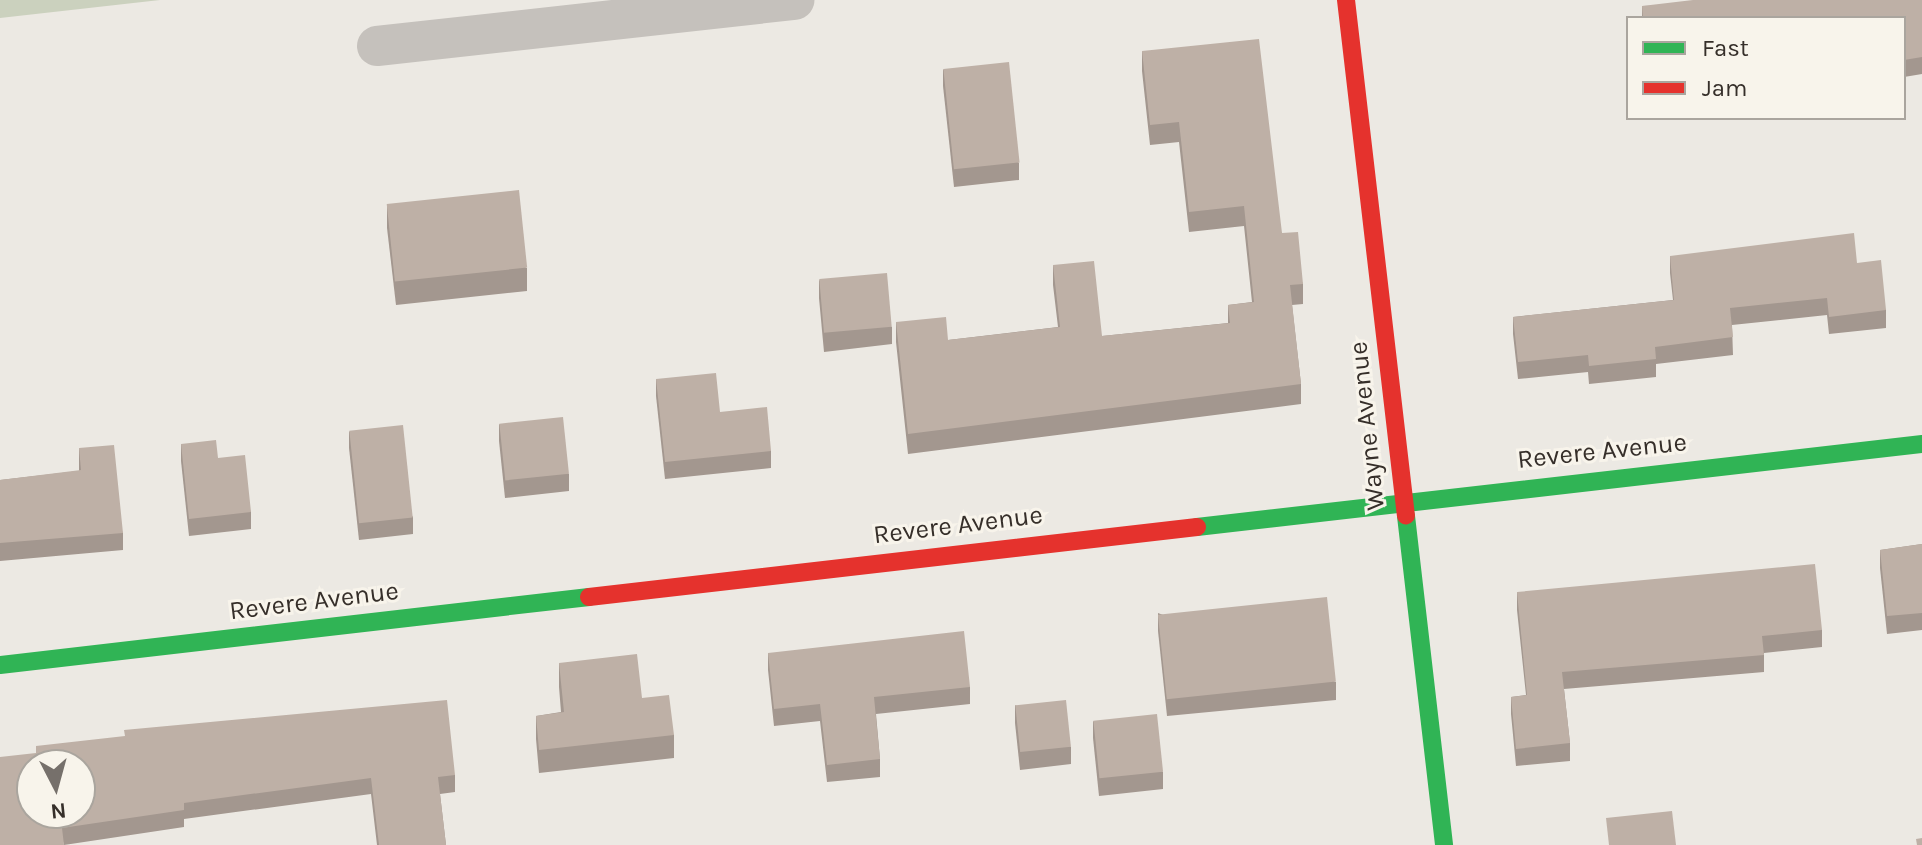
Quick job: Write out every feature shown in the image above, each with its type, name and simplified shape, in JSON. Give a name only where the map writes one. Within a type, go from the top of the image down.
[{"type":"street","points":[[377,46],[794,0]]},
{"type":"street","name":"Wayne Avenue","points":[[1346,0],[1401,498],[1444,845]]},
{"type":"street","name":"Revere Avenue","points":[[0,665],[1401,498],[1922,444]]},
{"type":"green space","points":[[0,0],[160,0],[0,18]]},
{"type":"building","points":[[1693,0],[1922,0],[1922,57],[1906,60],[1906,16],[1643,16],[1642,6]]},
{"type":"building","points":[[1259,39],[1282,233],[1298,232],[1303,284],[1290,285],[1301,384],[908,434],[896,322],[946,317],[948,340],[1060,327],[1053,265],[1094,261],[1102,336],[1230,323],[1228,305],[1254,302],[1244,206],[1189,212],[1179,122],[1150,125],[1142,51]]},
{"type":"building","points":[[1009,62],[1020,162],[954,169],[943,69]]},
{"type":"building","points":[[519,190],[527,268],[395,281],[387,204]]},
{"type":"building","points":[[1854,233],[1857,263],[1881,260],[1886,310],[1829,317],[1827,298],[1730,308],[1733,337],[1655,347],[1656,359],[1589,366],[1588,355],[1518,362],[1513,317],[1674,300],[1670,256]]},
{"type":"building","points":[[887,273],[892,327],[824,333],[819,279]]},
{"type":"building","points":[[716,373],[720,412],[767,407],[771,451],[665,462],[656,379]]},
{"type":"building","points":[[563,417],[569,474],[505,480],[499,424]]},
{"type":"building","points":[[403,425],[413,517],[359,523],[349,431]]},
{"type":"building","points":[[216,440],[218,458],[245,455],[251,512],[189,519],[181,444]]},
{"type":"building","points":[[114,445],[123,533],[0,543],[0,480],[81,470],[79,448]]},
{"type":"building","points":[[1922,544],[1922,613],[1887,616],[1880,550]]},
{"type":"building","points":[[1815,564],[1822,630],[1762,636],[1764,655],[1562,672],[1570,743],[1516,749],[1511,697],[1527,695],[1517,592]]},
{"type":"building","points":[[1327,597],[1336,682],[1167,699],[1158,615]]},
{"type":"building","points":[[964,631],[970,687],[874,697],[880,759],[827,765],[820,704],[774,709],[768,653]]},
{"type":"building","points":[[637,654],[642,698],[669,695],[674,735],[539,750],[536,716],[564,712],[559,663]]},
{"type":"building","points":[[447,700],[455,775],[438,777],[446,845],[379,845],[371,778],[184,803],[184,810],[96,823],[96,749],[36,749],[36,746],[125,736],[124,730]]},
{"type":"building","points":[[1066,700],[1071,747],[1020,752],[1015,705]]},
{"type":"building","points":[[1157,714],[1163,772],[1099,778],[1093,721]]},
{"type":"building","points":[[16,755],[16,829],[62,829],[64,845],[0,845],[0,757]]},
{"type":"building","points":[[1672,811],[1676,845],[1609,845],[1606,818]]},
{"type":"traffic: fast","points":[[1197,527],[1922,444]]},
{"type":"traffic: fast","points":[[1406,516],[1444,845]]},
{"type":"traffic: fast","points":[[0,665],[589,597]]},
{"type":"traffic: jam","points":[[1346,0],[1406,516]]},
{"type":"traffic: jam","points":[[589,597],[1197,527]]}]
